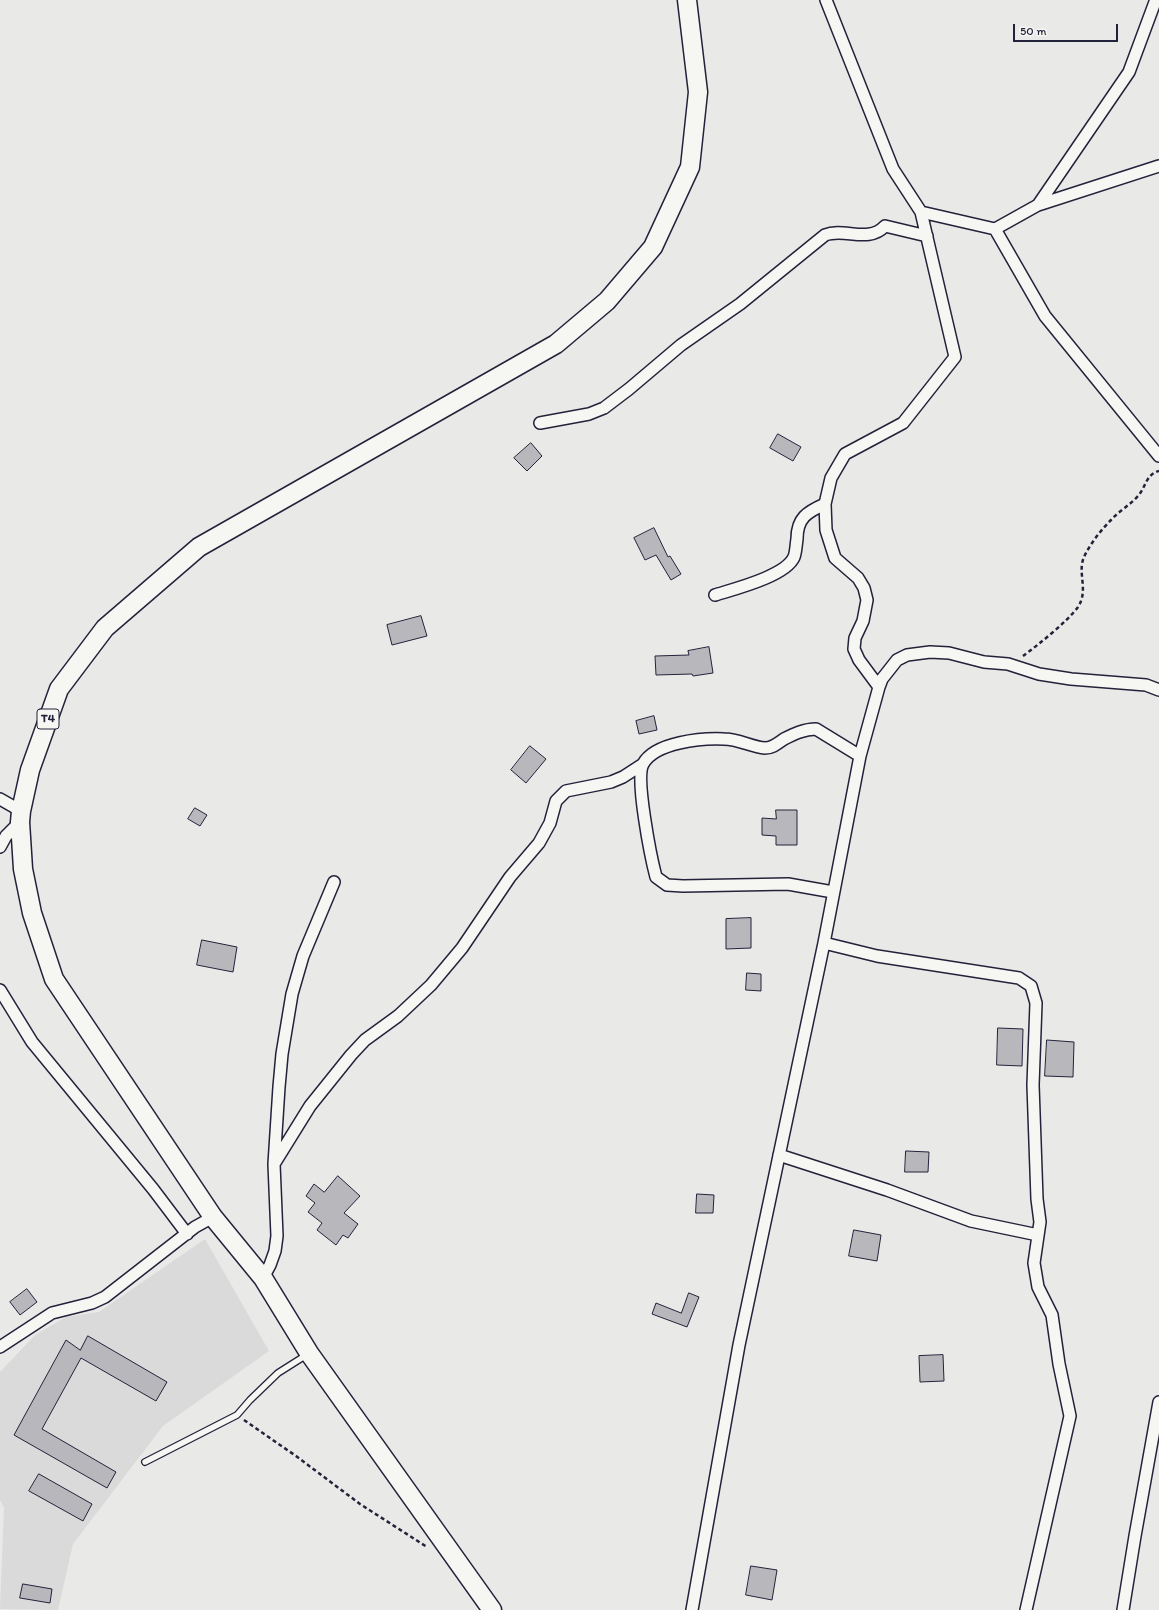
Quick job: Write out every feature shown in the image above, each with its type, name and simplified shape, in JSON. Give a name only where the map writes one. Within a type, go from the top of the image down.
[{"type":"highway","name":"T4","points":[[492,1610],[309,1353],[263,1278],[213,1217],[54,979],[32,913],[24,869],[21,816],[30,770],[59,689],[105,628],[199,548],[556,344],[606,301],[653,247],[690,167],[698,92],[687,0]]},
{"type":"street","points":[[826,0],[893,169],[921,212],[955,357],[903,423],[845,454],[831,478],[825,504],[826,530],[835,558],[858,578],[864,588],[867,600],[863,621],[855,638],[854,649],[859,660],[879,687]]},
{"type":"street","points":[[1038,204],[1129,72],[1155,2]]},
{"type":"street","points":[[921,212],[994,229],[1038,204],[1159,166]]},
{"type":"street","points":[[540,423],[589,414],[604,408],[629,389],[681,344],[740,304],[824,236],[836,232],[862,235],[875,233],[885,226],[927,236]]},
{"type":"street","points":[[994,229],[1045,316],[1159,456]]},
{"type":"street","points":[[715,595],[762,580],[786,567],[794,558],[797,533],[804,516],[808,511],[825,504]]},
{"type":"street","points":[[692,1610],[739,1345],[824,943],[860,756],[882,679],[897,660],[913,654],[930,652],[949,653],[984,662],[1008,664],[1039,674],[1071,680],[1146,685],[1159,690]]},
{"type":"street","points":[[274,1164],[310,1106],[351,1055],[365,1040],[398,1016],[432,985],[462,948],[510,877],[539,843],[550,823],[556,801],[566,791],[611,782],[623,777],[643,764],[650,755],[665,746],[687,742],[725,739],[770,748],[785,739],[809,729],[816,729],[860,756]]},
{"type":"street","points":[[643,764],[640,780],[651,857],[656,877],[667,884],[672,885],[788,884],[834,892]]},
{"type":"street","points":[[0,799],[21,816],[6,836],[0,847]]},
{"type":"street","points":[[263,1278],[275,1251],[277,1236],[274,1164],[282,1054],[292,994],[303,956],[334,882]]},
{"type":"street","points":[[824,943],[877,956],[1018,978],[1031,986],[1036,1003],[1033,1085],[1037,1199],[1040,1222],[1034,1264],[1038,1287],[1052,1315],[1058,1364],[1070,1409],[1070,1416],[1026,1610]]},
{"type":"street","points":[[0,990],[32,1042],[153,1189],[187,1234]]},
{"type":"street","points":[[779,1155],[881,1188],[971,1221],[1038,1235]]},
{"type":"street","points":[[0,1347],[52,1313],[92,1303],[106,1297],[195,1227],[213,1217]]},
{"type":"street","points":[[1123,1610],[1159,1402]]},
{"type":"lane","points":[[145,1462],[237,1415],[278,1373],[309,1353]]},
{"type":"path","points":[[1008,664],[1037,646],[1078,607],[1082,600],[1082,569],[1084,557],[1111,519],[1130,505],[1140,494],[1145,482],[1151,475],[1159,471]]},
{"type":"path","points":[[237,1415],[296,1456],[360,1504],[430,1549]]},
{"type":"shaded area","points":[[205,1239],[269,1351],[163,1426],[73,1544],[58,1610],[0,1609],[4,1508],[0,1500],[0,1372],[35,1335],[66,1317],[99,1312]]},
{"type":"building","points":[[778,434],[801,447],[793,461],[770,448]]},
{"type":"building","points":[[531,443],[542,456],[527,471],[514,458]]},
{"type":"building","points":[[654,528],[668,557],[670,556],[681,574],[671,580],[656,555],[645,560],[634,538]]},
{"type":"building","points":[[421,616],[427,636],[392,645],[387,625]]},
{"type":"building","points":[[709,647],[713,673],[693,676],[692,674],[656,675],[655,656],[689,655],[688,651]]},
{"type":"building","points":[[654,716],[657,730],[639,734],[636,721]]},
{"type":"building","points":[[530,746],[546,759],[526,783],[511,770]]},
{"type":"building","points":[[195,808],[207,815],[200,826],[188,819]]},
{"type":"building","points":[[776,810],[797,810],[797,845],[776,845],[776,836],[762,835],[762,818],[776,819]]},
{"type":"building","points":[[751,918],[751,948],[726,949],[726,919]]},
{"type":"building","points":[[202,940],[237,947],[233,972],[197,965]]},
{"type":"building","points":[[747,973],[761,974],[761,991],[746,990]]},
{"type":"building","points":[[998,1028],[1023,1029],[1022,1066],[997,1065]]},
{"type":"building","points":[[1047,1040],[1074,1042],[1073,1077],[1045,1076]]},
{"type":"building","points":[[906,1151],[929,1152],[928,1172],[905,1172]]},
{"type":"building","points":[[338,1176],[360,1196],[344,1213],[358,1224],[348,1238],[343,1235],[336,1245],[317,1230],[322,1223],[308,1212],[315,1203],[306,1196],[314,1184],[324,1192]]},
{"type":"building","points":[[697,1194],[714,1195],[713,1213],[696,1213]]},
{"type":"building","points":[[854,1230],[881,1235],[877,1261],[849,1256]]},
{"type":"building","points":[[27,1289],[37,1302],[20,1315],[10,1302]]},
{"type":"building","points":[[689,1293],[699,1297],[687,1327],[652,1314],[656,1303],[681,1313]]},
{"type":"building","points":[[88,1336],[167,1382],[156,1401],[81,1358],[42,1429],[116,1472],[107,1488],[14,1435],[66,1340],[80,1350]]},
{"type":"building","points":[[943,1355],[944,1381],[920,1382],[919,1356]]},
{"type":"building","points":[[39,1474],[92,1504],[83,1521],[29,1491]]},
{"type":"building","points":[[751,1566],[777,1570],[772,1600],[746,1595]]},
{"type":"building","points":[[23,1584],[52,1589],[50,1603],[20,1598]]}]
